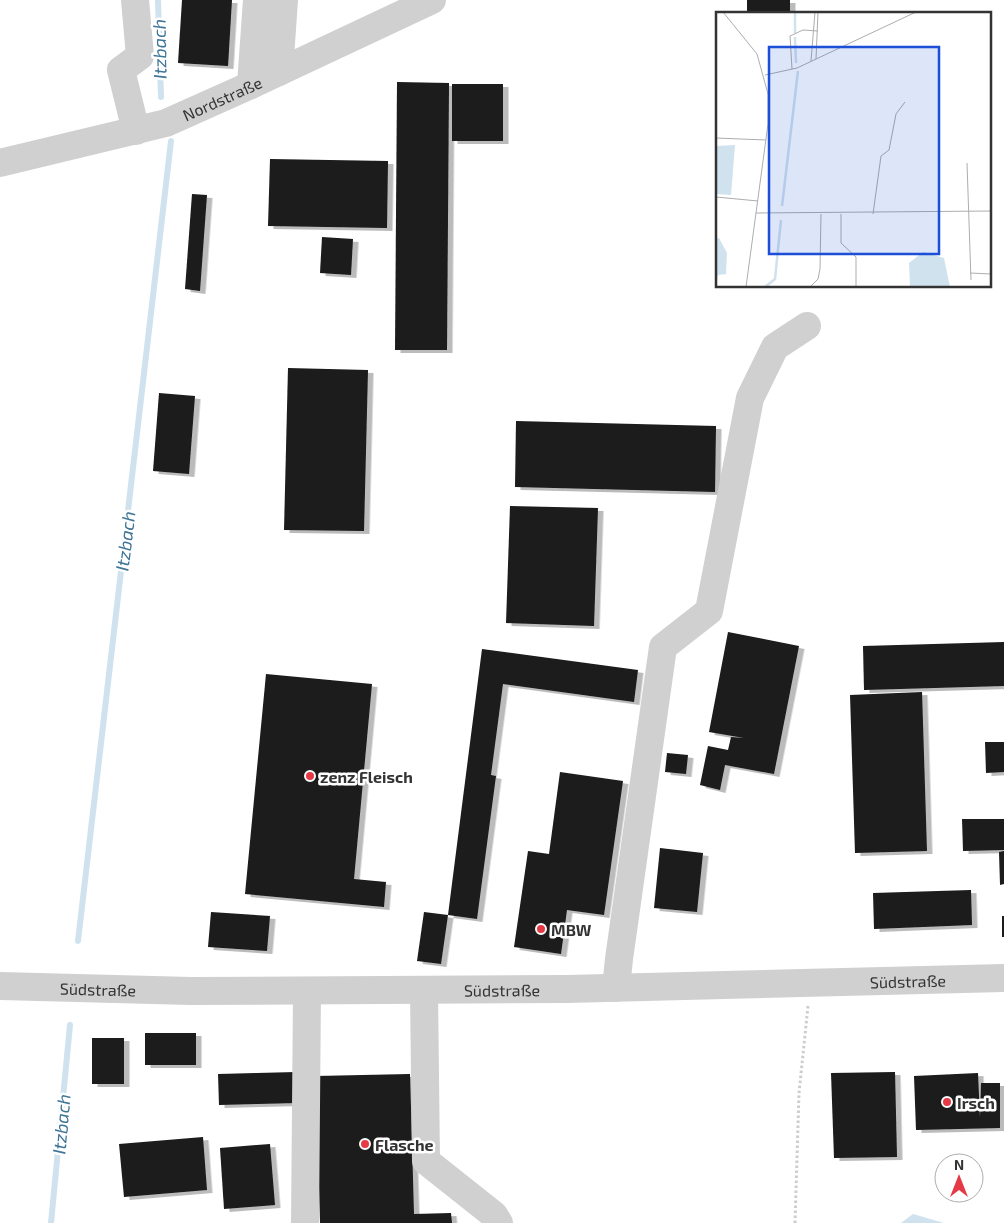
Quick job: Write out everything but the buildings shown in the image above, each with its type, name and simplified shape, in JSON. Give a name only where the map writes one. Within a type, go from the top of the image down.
[{"type":"street","points":[[136,0],[140,56],[121,70],[136,131]]},
{"type":"street","points":[[251,85],[257,0]]},
{"type":"street","points":[[279,72],[284,0]]},
{"type":"street","name":"Nordstraße","points":[[0,163],[166,123],[432,0]]},
{"type":"street","points":[[616,988],[618,959],[663,647],[708,611],[750,398],[775,347],[807,326]]},
{"type":"street","name":"Südstraße","points":[[0,986],[191,991],[307,991],[616,988],[1004,978]]},
{"type":"street","points":[[424,990],[426,1161],[494,1215],[499,1223]]},
{"type":"street","points":[[305,1223],[307,991]]},
{"type":"path","points":[[795,1223],[799,1093],[809,983]]},
{"type":"water","points":[[913,1214],[944,1223],[901,1223]]},
{"type":"waterway","name":"Itzbach","points":[[158,0],[161,97]]},
{"type":"waterway","name":"Itzbach","points":[[78,941],[171,141]]},
{"type":"waterway","name":"Itzbach","points":[[51,1223],[70,1025]]},
{"type":"place","name":"zenz Fleisch","points":[[310,776]]},
{"type":"place","name":"MBW","points":[[541,929]]},
{"type":"place","name":"Irsch","points":[[947,1102]]},
{"type":"place","name":"Flasche","points":[[365,1144]]}]
